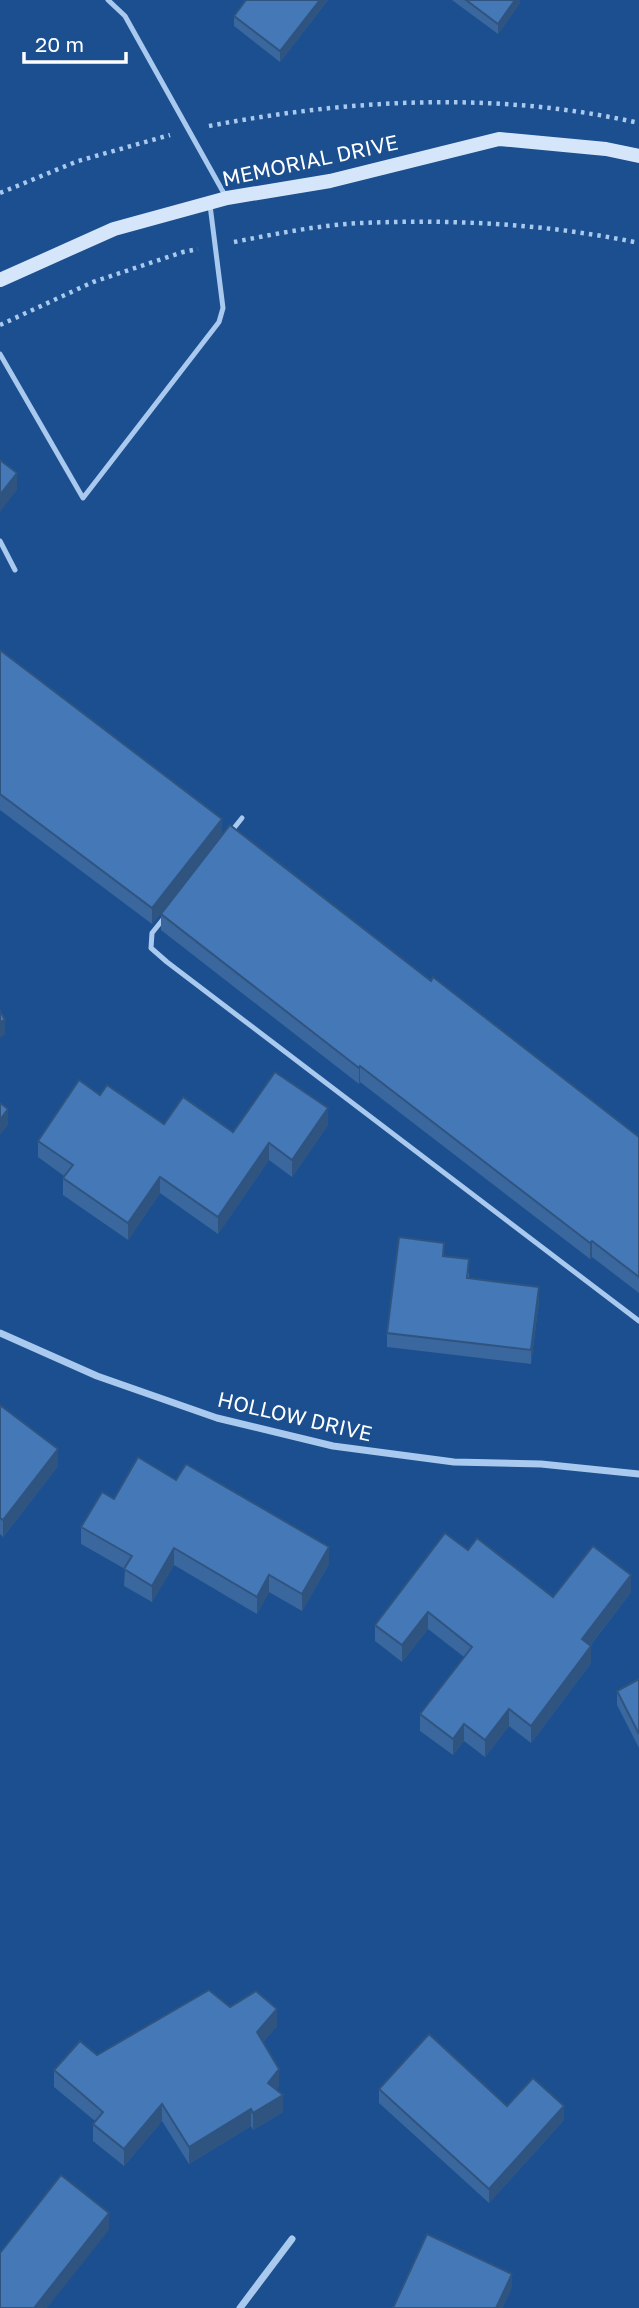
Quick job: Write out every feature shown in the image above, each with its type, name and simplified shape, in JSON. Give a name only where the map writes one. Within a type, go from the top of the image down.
[{"type":"main road","name":"MEMORIAL DRIVE","points":[[0,280],[114,229],[209,202],[330,181],[499,139],[606,149],[639,156]]},
{"type":"street","name":"HOLLOW DRIVE","points":[[0,1333],[97,1376],[217,1418],[333,1446],[454,1462],[541,1464],[639,1474]]},
{"type":"street","points":[[240,2308],[292,2239]]},
{"type":"lane","points":[[108,0],[125,16],[227,198]]},
{"type":"lane","points":[[0,354],[83,498],[219,322],[223,308],[209,202]]},
{"type":"lane","points":[[0,541],[15,570]]},
{"type":"lane","points":[[226,839],[242,818]]},
{"type":"lane","points":[[169,912],[152,933],[151,947],[167,962],[639,1321]]},
{"type":"path","points":[[0,193],[78,161],[141,142],[189,131],[307,112],[414,102],[471,101],[547,108],[639,122]]},
{"type":"path","points":[[0,325],[93,282],[183,252],[359,223],[464,222],[593,233],[639,243]]},
{"type":"building","points":[[246,0],[320,0],[280,51],[234,16]]},
{"type":"building","points":[[466,0],[515,0],[498,24]]},
{"type":"building","points":[[0,460],[17,473],[0,495]]},
{"type":"building","points":[[0,650],[222,819],[152,908],[0,794]]},
{"type":"building","points":[[230,825],[431,981],[433,977],[639,1137],[639,1277],[592,1241],[590,1243],[360,1066],[359,1068],[161,914]]},
{"type":"building","points":[[275,1072],[328,1108],[292,1160],[269,1143],[218,1217],[160,1177],[128,1223],[63,1178],[73,1165],[38,1141],[79,1080],[100,1095],[107,1085],[164,1124],[183,1097],[233,1132]]},
{"type":"building","points":[[0,1103],[8,1109],[0,1120]]},
{"type":"building","points":[[399,1237],[444,1243],[443,1256],[469,1259],[467,1278],[539,1287],[531,1350],[387,1333]]},
{"type":"building","points":[[0,1405],[58,1449],[3,1520],[0,1518]]},
{"type":"building","points":[[138,1457],[176,1480],[186,1464],[329,1547],[302,1594],[269,1575],[257,1597],[174,1548],[152,1586],[124,1569],[132,1556],[81,1527],[102,1492],[114,1499]]},
{"type":"building","points":[[445,1533],[468,1550],[477,1538],[553,1597],[593,1546],[631,1575],[582,1639],[591,1646],[531,1726],[509,1709],[485,1740],[464,1724],[453,1739],[420,1714],[472,1647],[428,1612],[402,1645],[375,1625]]},
{"type":"building","points":[[639,1679],[639,1734],[617,1691]]},
{"type":"building","points":[[209,1990],[230,2007],[256,1991],[277,2009],[257,2032],[279,2069],[268,2083],[283,2095],[253,2113],[251,2109],[189,2147],[162,2104],[124,2149],[93,2124],[103,2112],[54,2070],[80,2041],[97,2055]]},
{"type":"building","points":[[429,2034],[507,2106],[533,2078],[564,2106],[489,2189],[379,2089]]},
{"type":"building","points":[[61,2175],[109,2213],[34,2308],[0,2308],[0,2253]]},
{"type":"building","points":[[427,2234],[512,2274],[496,2308],[393,2308]]}]
